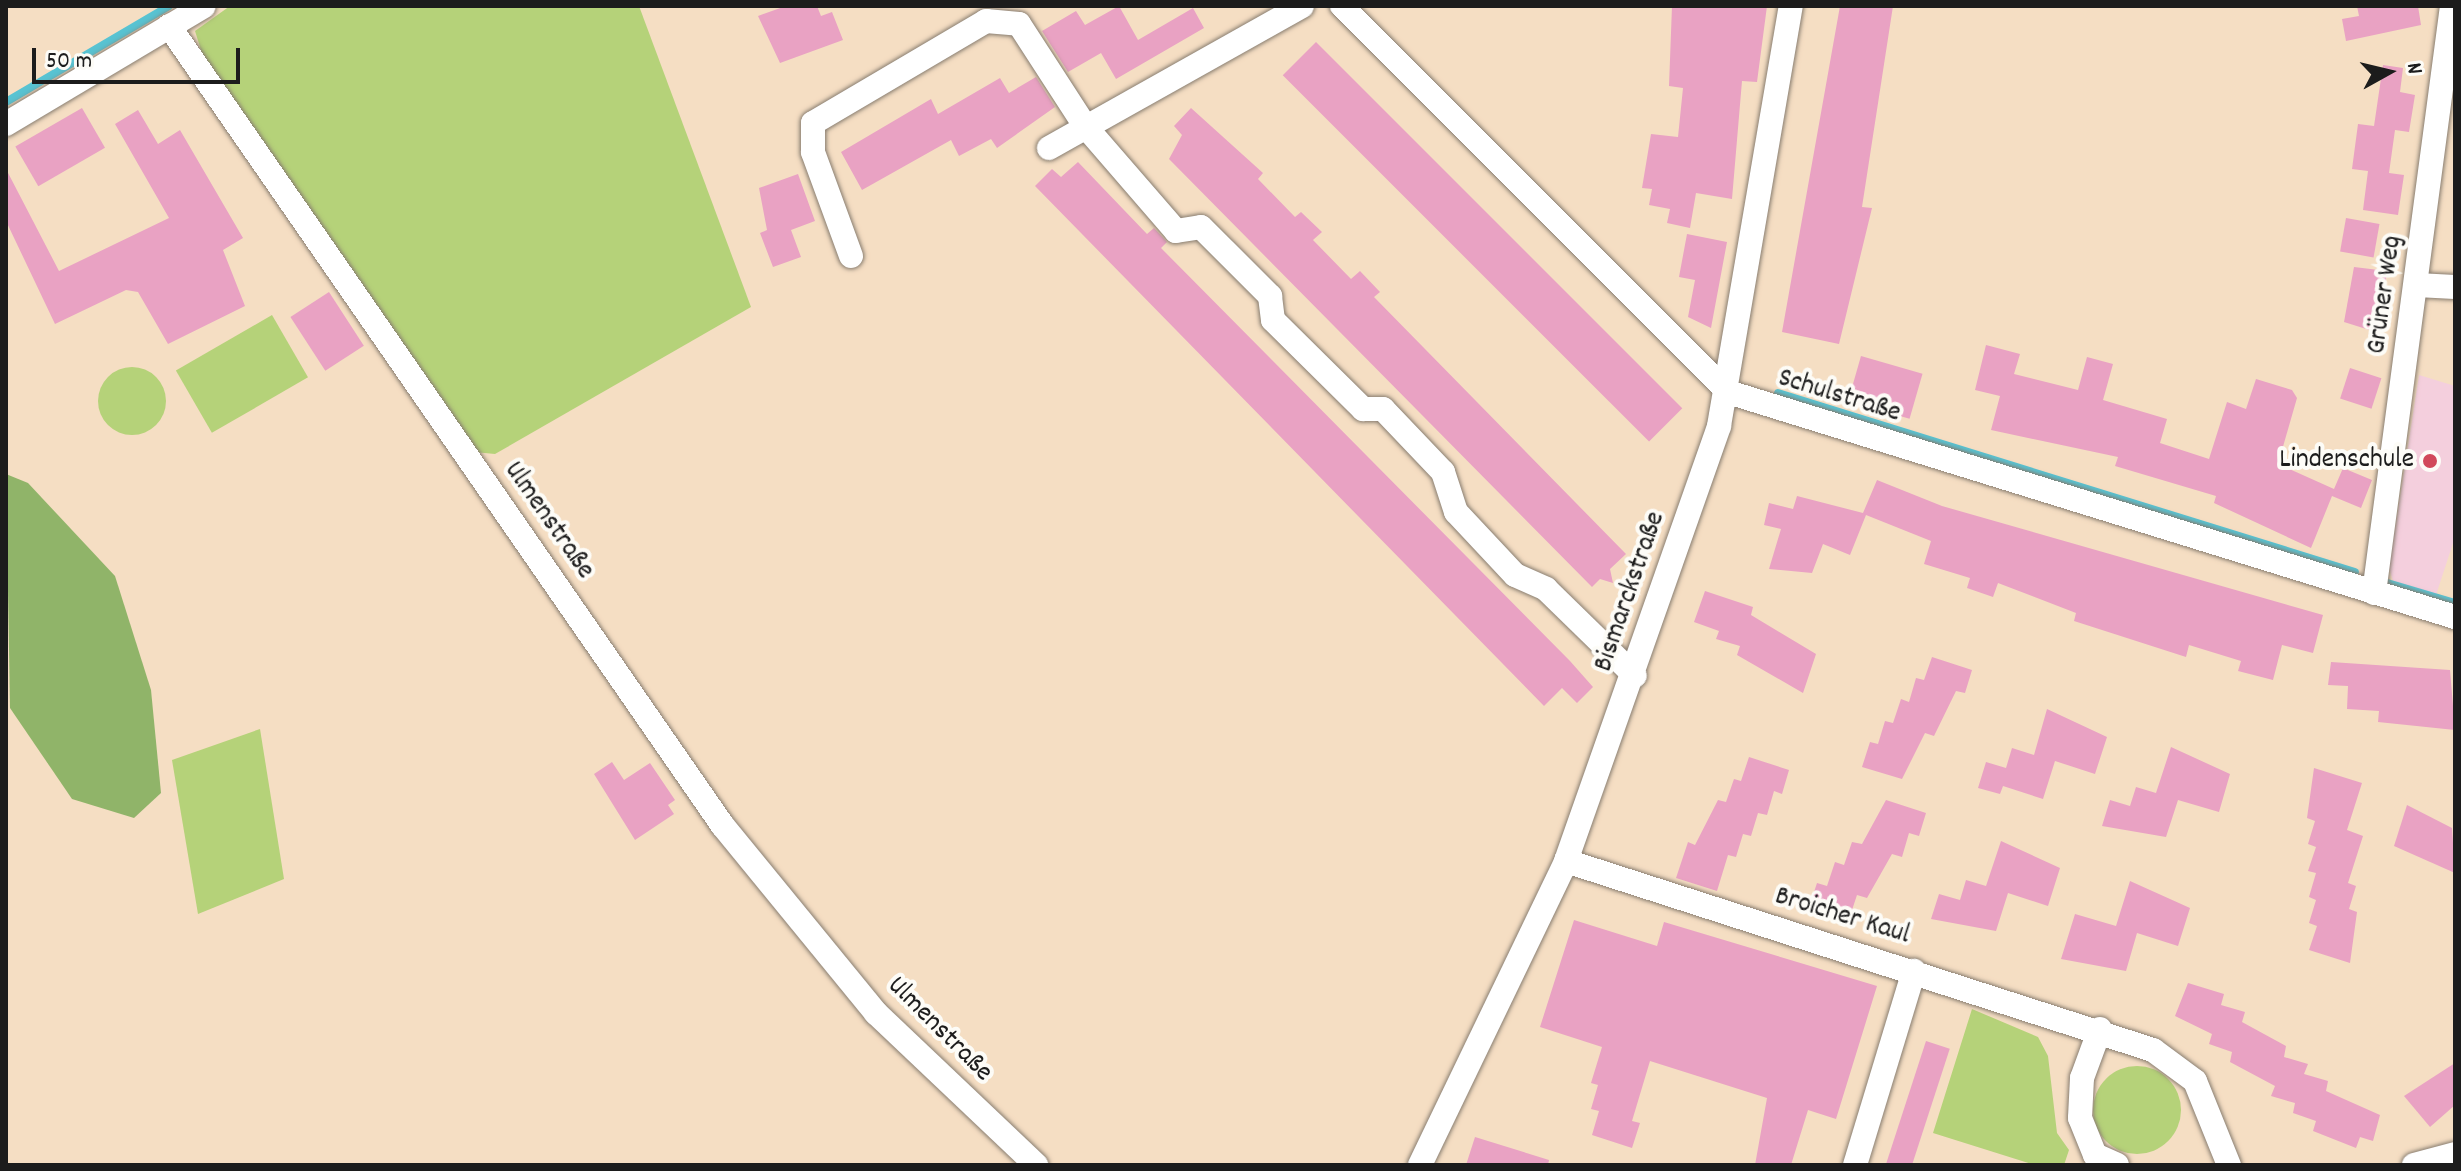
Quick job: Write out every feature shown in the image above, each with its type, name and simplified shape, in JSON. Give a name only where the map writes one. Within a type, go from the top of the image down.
[{"type":"street","points":[[6,124],[204,6]]},
{"type":"street","points":[[1049,148],[1302,6]]},
{"type":"street","name":"Schulstraße","points":[[1342,6],[1728,392],[2455,617]]},
{"type":"street","name":"Bismarckstraße","points":[[1420,1165],[1566,861],[1635,676],[1728,392],[1791,6]]},
{"type":"street","name":"Grüner Weg","points":[[2374,593],[2452,6]]},
{"type":"street","points":[[851,256],[811,146],[813,123],[956,37],[994,19],[1019,24],[1085,126],[1176,231],[1201,227],[1270,296],[1273,320],[1363,409],[1383,409],[1443,472],[1456,512],[1515,575],[1546,589],[1635,676]]},
{"type":"street","name":"Ulmenstraße","points":[[169,26],[723,826],[876,1013],[1036,1165]]},
{"type":"street","points":[[2417,285],[2455,287]]},
{"type":"street","name":"Broicher Kaul","points":[[1566,861],[2100,1029],[2169,1057],[2190,1074],[2229,1165]]},
{"type":"street","points":[[1855,1165],[1914,971]]},
{"type":"street","points":[[2100,1029],[2082,1078],[2080,1118],[2095,1155],[2117,1165]]},
{"type":"street","points":[[2414,1165],[2455,1154]]},
{"type":"shaded area","name":"Lindenschule","points":[[2419,375],[2455,386],[2455,537],[2436,595],[2393,581],[2389,568]]},
{"type":"green space","points":[[230,6],[639,6],[751,307],[495,454],[474,452],[204,60],[195,31]]},
{"type":"green space","points":[[272,315],[308,377],[212,433],[176,371]]},
{"type":"green space","points":[[132,367],[156,377],[166,401],[156,425],[132,435],[108,425],[98,401],[108,377]]},
{"type":"green space","points":[[6,474],[28,483],[115,576],[151,690],[161,793],[134,818],[72,799],[10,708]]},
{"type":"green space","points":[[260,729],[284,879],[198,914],[172,760]]},
{"type":"green space","points":[[1972,1009],[2038,1037],[2048,1056],[2057,1133],[2069,1150],[2064,1165],[2035,1165],[1933,1133]]},
{"type":"green space","points":[[2137,1066],[2154,1069],[2168,1079],[2178,1093],[2181,1110],[2178,1127],[2168,1141],[2154,1151],[2137,1154],[2120,1151],[2106,1141],[2096,1127],[2093,1110],[2096,1093],[2106,1079],[2120,1069]]},
{"type":"building","points":[[786,6],[817,6],[821,16],[832,12],[843,40],[780,63],[758,16]]},
{"type":"building","points":[[1119,6],[1138,40],[1193,8],[1204,28],[1116,79],[1101,53],[1068,72],[1042,31],[1076,11],[1085,25]]},
{"type":"building","points":[[1672,6],[1767,6],[1757,82],[1742,81],[1732,199],[1696,193],[1690,228],[1667,223],[1670,209],[1649,205],[1652,189],[1642,188],[1651,134],[1678,137],[1683,88],[1669,86]]},
{"type":"building","points":[[1840,6],[1893,6],[1862,207],[1872,208],[1839,344],[1782,332]]},
{"type":"building","points":[[2357,6],[2418,6],[2421,25],[2346,41],[2342,19],[2359,16]]},
{"type":"building","points":[[1316,42],[1682,408],[1649,442],[1283,75]]},
{"type":"building","points":[[2383,65],[2403,68],[2400,92],[2415,95],[2409,132],[2395,130],[2389,173],[2404,175],[2398,215],[2363,210],[2368,171],[2352,169],[2358,124],[2374,126]]},
{"type":"building","points":[[1036,77],[1055,107],[997,148],[991,139],[959,156],[951,140],[862,190],[841,152],[931,99],[938,114],[1000,78],[1009,93]]},
{"type":"building","points":[[82,108],[105,148],[38,186],[15,146]]},
{"type":"building","points":[[1191,108],[1263,173],[1258,179],[1295,217],[1301,212],[1322,232],[1313,240],[1351,279],[1360,271],[1380,292],[1374,297],[1626,554],[1610,569],[1613,583],[1600,579],[1592,587],[1169,159],[1182,135],[1174,126]]},
{"type":"building","points":[[138,110],[158,144],[180,130],[243,238],[223,250],[245,306],[168,344],[138,292],[126,290],[55,324],[6,221],[6,169],[59,271],[169,218],[115,124]]},
{"type":"building","points":[[1078,162],[1147,234],[1154,228],[1167,242],[1161,248],[1570,661],[1593,687],[1577,703],[1562,688],[1544,706],[1035,186],[1052,169],[1061,177]]},
{"type":"building","points":[[798,174],[815,221],[791,230],[801,257],[773,267],[760,233],[767,230],[759,188]]},
{"type":"building","points":[[2346,218],[2379,224],[2374,257],[2340,251]]},
{"type":"building","points":[[1687,234],[1727,242],[1711,328],[1688,317],[1695,280],[1679,277]]},
{"type":"building","points":[[2354,267],[2387,271],[2379,333],[2344,322]]},
{"type":"building","points":[[329,292],[364,346],[325,371],[290,317]]},
{"type":"building","points":[[1986,345],[2020,354],[2014,374],[2078,390],[2087,357],[2113,364],[2103,400],[2167,419],[2160,443],[2209,459],[2227,402],[2246,409],[2256,379],[2292,390],[2297,398],[2278,464],[2334,489],[2343,468],[2372,480],[2361,508],[2332,496],[2311,548],[2214,503],[2216,496],[2115,466],[2118,457],[1991,430],[2000,396],[1975,390]]},
{"type":"building","points":[[1861,356],[1923,374],[1910,419],[1848,401]]},
{"type":"building","points":[[2350,368],[2381,378],[2371,409],[2340,398]]},
{"type":"building","points":[[1877,480],[1942,506],[2323,615],[2313,653],[2282,645],[2273,680],[2238,671],[2241,661],[2189,645],[2186,657],[2074,621],[2076,613],[1998,583],[1993,597],[1967,588],[1970,578],[1924,564],[1931,541],[1866,515],[1850,555],[1823,544],[1812,573],[1769,569],[1781,529],[1764,525],[1769,503],[1793,509],[1797,496],[1863,513]]},
{"type":"building","points":[[1705,591],[1753,607],[1751,615],[1816,654],[1803,693],[1737,655],[1740,646],[1716,639],[1719,631],[1694,622]]},
{"type":"building","points":[[1932,657],[1972,670],[1965,693],[1956,691],[1934,736],[1925,733],[1902,779],[1862,767],[1870,742],[1878,744],[1885,721],[1893,723],[1901,699],[1909,702],[1916,678],[1924,680]]},
{"type":"building","points":[[2331,662],[2450,670],[2455,730],[2378,722],[2379,711],[2347,709],[2348,686],[2328,685]]},
{"type":"building","points":[[2047,709],[2107,737],[2095,774],[2055,761],[2043,799],[2003,786],[2000,794],[1978,788],[1986,762],[2006,768],[2012,748],[2034,755]]},
{"type":"building","points":[[2171,747],[2230,774],[2219,812],[2178,800],[2166,837],[2102,826],[2110,800],[2130,806],[2136,787],[2156,793]]},
{"type":"building","points":[[1749,757],[1789,770],[1782,794],[1774,791],[1767,815],[1758,813],[1751,836],[1743,834],[1736,857],[1728,855],[1717,891],[1676,878],[1688,842],[1695,845],[1718,800],[1726,802],[1734,779],[1741,781]]},
{"type":"building","points":[[612,762],[624,780],[650,763],[675,800],[668,805],[674,814],[635,840],[594,774]]},
{"type":"building","points":[[2314,768],[2362,783],[2347,830],[2363,836],[2348,883],[2356,886],[2349,909],[2357,912],[2350,963],[2309,950],[2317,926],[2309,923],[2316,900],[2309,897],[2316,873],[2308,871],[2316,847],[2308,844],[2315,821],[2307,818]]},
{"type":"building","points":[[1886,800],[1926,813],[1919,836],[1909,833],[1902,857],[1892,854],[1867,898],[1857,895],[1849,919],[1809,907],[1817,883],[1827,886],[1835,862],[1844,865],[1852,842],[1862,844]]},
{"type":"building","points":[[2407,805],[2452,828],[2455,873],[2394,846]]},
{"type":"building","points":[[2001,841],[2060,868],[2048,906],[2008,893],[1996,931],[1931,919],[1939,894],[1960,900],[1966,880],[1986,886]]},
{"type":"building","points":[[2130,881],[2190,908],[2178,946],[2137,933],[2126,971],[2061,959],[2075,914],[2116,926]]},
{"type":"building","points":[[1574,920],[1657,946],[1664,922],[1877,986],[1836,1119],[1808,1110],[1791,1165],[1755,1165],[1767,1098],[1650,1061],[1632,1121],[1640,1123],[1632,1148],[1592,1135],[1599,1111],[1591,1109],[1598,1085],[1591,1083],[1602,1047],[1540,1027]]},
{"type":"building","points":[[2188,983],[2224,994],[2221,1005],[2245,1012],[2242,1022],[2286,1046],[2284,1057],[2308,1064],[2304,1074],[2328,1081],[2326,1091],[2380,1115],[2373,1141],[2360,1137],[2356,1148],[2313,1131],[2316,1121],[2293,1113],[2295,1103],[2271,1096],[2275,1086],[2230,1062],[2232,1052],[2209,1044],[2212,1034],[2175,1016]]},
{"type":"building","points":[[1926,1041],[1950,1049],[1912,1165],[1886,1164]]},
{"type":"building","points":[[2455,1063],[2455,1105],[2430,1127],[2404,1096]]},
{"type":"building","points":[[1475,1137],[1549,1160],[1548,1165],[1466,1165]]},
{"type":"waterway","points":[[6,102],[169,6]]},
{"type":"waterway","points":[[1778,393],[2355,572]]},
{"type":"waterway","points":[[2384,582],[2455,603]]},
{"type":"place","name":"Lindenschule","points":[[2430,461]]}]
